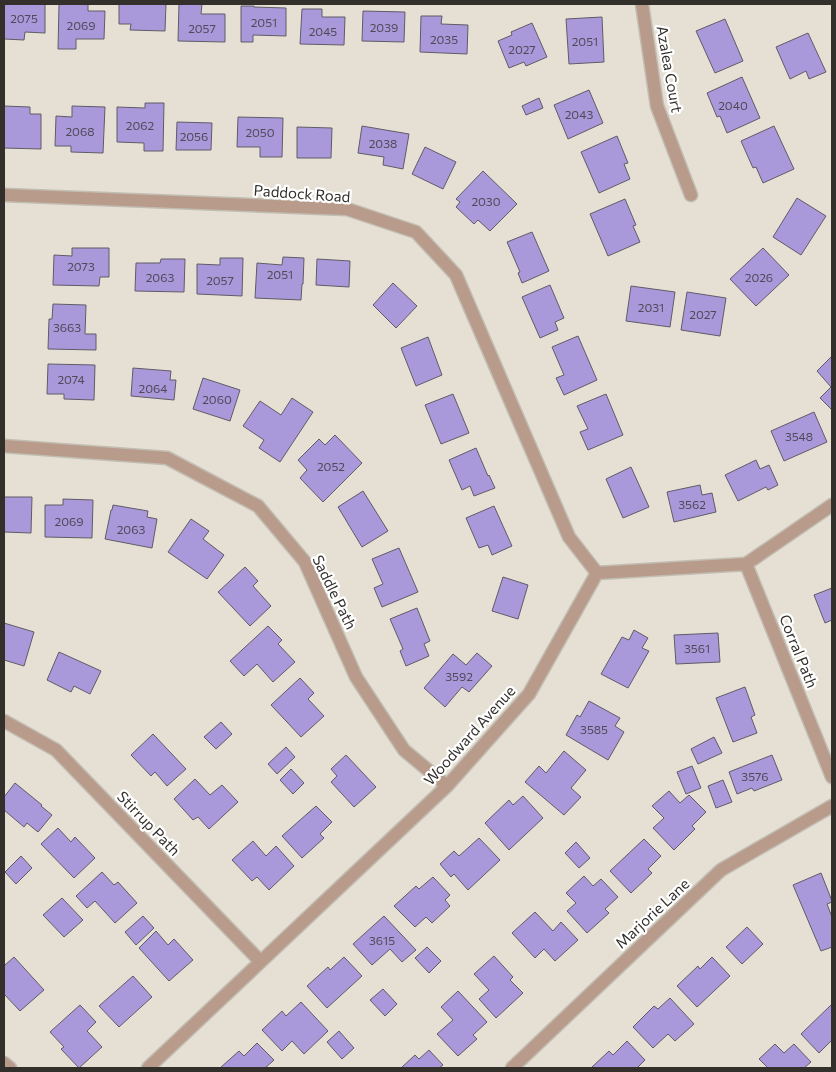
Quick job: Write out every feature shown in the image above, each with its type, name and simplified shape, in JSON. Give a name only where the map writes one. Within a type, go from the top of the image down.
[{"type":"street","name":"Azalea Court","points":[[642,4],[657,106],[690,195]]},
{"type":"street","name":"Paddock Road","points":[[4,195],[347,209],[416,232],[456,276],[568,536],[597,573]]},
{"type":"street","name":"Saddle Path","points":[[4,446],[167,458],[258,506],[305,562],[356,677],[404,750],[446,786]]},
{"type":"street","points":[[597,573],[746,564],[832,505]]},
{"type":"street","name":"Corral Path","points":[[746,564],[832,777]]},
{"type":"street","name":"Woodward Avenue","points":[[148,1068],[446,786],[529,694],[597,573]]},
{"type":"street","name":"Stirrup Path","points":[[4,721],[56,750],[260,961]]},
{"type":"street","name":"Marjorie Lane","points":[[512,1068],[721,870],[832,806]]},
{"type":"street","points":[[4,1063],[10,1068]]},
{"type":"building","points":[[4,4],[45,4],[45,33],[25,32],[24,40],[4,39]]},
{"type":"building","points":[[59,4],[88,4],[88,11],[105,11],[104,39],[76,39],[76,49],[58,49]]},
{"type":"building","points":[[119,4],[166,4],[165,31],[130,30],[131,24],[119,24]]},
{"type":"building","points":[[179,4],[202,4],[201,14],[225,14],[225,42],[178,41]]},
{"type":"building","points":[[241,6],[286,8],[286,36],[253,35],[253,42],[241,42]]},
{"type":"building","points":[[302,9],[322,9],[322,17],[345,17],[344,45],[300,44]]},
{"type":"building","points":[[363,11],[405,12],[404,42],[362,41]]},
{"type":"building","points":[[421,16],[442,16],[441,24],[468,25],[467,54],[420,52]]},
{"type":"building","points":[[602,17],[604,62],[569,64],[566,19]]},
{"type":"building","points":[[725,19],[743,61],[715,73],[696,31]]},
{"type":"building","points":[[532,23],[547,57],[526,66],[524,62],[509,68],[498,41],[512,35],[511,32]]},
{"type":"building","points":[[808,33],[826,72],[809,79],[806,71],[790,79],[776,47]]},
{"type":"building","points":[[742,77],[760,118],[727,133],[720,116],[717,117],[707,93]]},
{"type":"building","points":[[589,90],[603,123],[568,139],[554,105]]},
{"type":"building","points":[[539,98],[543,108],[526,115],[522,106]]},
{"type":"building","points":[[145,103],[164,103],[163,151],[144,151],[144,143],[117,142],[117,107],[145,108]]},
{"type":"building","points":[[4,106],[30,107],[30,114],[41,114],[41,149],[4,148]]},
{"type":"building","points":[[72,106],[105,107],[103,153],[71,152],[71,146],[55,146],[56,116],[72,117]]},
{"type":"building","points":[[238,117],[283,118],[282,157],[260,157],[260,147],[237,147]]},
{"type":"building","points":[[177,122],[212,123],[211,150],[176,150]]},
{"type":"building","points":[[362,126],[409,134],[403,169],[383,165],[384,157],[358,153]]},
{"type":"building","points":[[774,126],[794,169],[763,183],[756,167],[753,168],[741,141]]},
{"type":"building","points":[[297,127],[332,128],[331,158],[297,158]]},
{"type":"building","points":[[617,136],[628,163],[624,164],[630,179],[599,193],[581,152]]},
{"type":"building","points":[[425,147],[456,162],[443,189],[412,174]]},
{"type":"building","points":[[483,171],[517,204],[490,231],[478,220],[474,224],[456,207],[460,202],[456,199]]},
{"type":"building","points":[[797,198],[826,216],[801,255],[773,237]]},
{"type":"building","points":[[625,199],[636,225],[633,226],[640,242],[608,256],[590,214]]},
{"type":"building","points":[[532,232],[549,271],[522,283],[518,273],[520,272],[507,242]]},
{"type":"building","points":[[72,248],[109,248],[109,277],[100,277],[99,286],[53,285],[54,255],[72,256]]},
{"type":"building","points":[[763,248],[789,275],[756,306],[730,279]]},
{"type":"building","points":[[283,257],[304,258],[301,300],[255,298],[257,263],[282,265]]},
{"type":"building","points":[[220,258],[243,258],[242,296],[197,294],[197,264],[220,265]]},
{"type":"building","points":[[161,259],[185,259],[184,292],[135,291],[136,263],[160,263]]},
{"type":"building","points":[[317,259],[350,261],[349,287],[316,285]]},
{"type":"building","points":[[393,283],[417,306],[396,328],[373,305]]},
{"type":"building","points":[[550,285],[564,318],[555,322],[558,330],[540,338],[522,297]]},
{"type":"building","points":[[631,286],[675,292],[670,327],[626,321]]},
{"type":"building","points":[[687,292],[726,298],[720,336],[681,330]]},
{"type":"building","points":[[53,304],[86,305],[85,334],[96,334],[96,350],[48,349],[49,319],[52,319]]},
{"type":"building","points":[[578,336],[597,380],[564,395],[556,378],[564,375],[552,347]]},
{"type":"building","points":[[428,337],[442,375],[416,386],[401,348]]},
{"type":"building","points":[[832,356],[832,410],[820,398],[831,387],[817,371]]},
{"type":"building","points":[[48,364],[95,365],[94,400],[64,399],[64,394],[47,394]]},
{"type":"building","points":[[133,368],[171,371],[170,380],[176,380],[174,400],[131,396]]},
{"type":"building","points":[[203,378],[240,390],[230,421],[193,409]]},
{"type":"building","points":[[453,394],[469,433],[441,444],[425,405]]},
{"type":"building","points":[[606,394],[623,435],[588,450],[580,432],[588,429],[577,406]]},
{"type":"building","points":[[292,398],[313,412],[280,462],[259,448],[264,440],[243,426],[260,401],[281,415]]},
{"type":"building","points":[[814,412],[827,442],[784,461],[771,431]]},
{"type":"building","points":[[335,435],[362,463],[323,502],[300,478],[307,470],[298,460],[319,439],[325,445]]},
{"type":"building","points":[[476,448],[495,488],[474,496],[470,486],[462,490],[449,460]]},
{"type":"building","points":[[756,460],[760,469],[769,465],[778,485],[768,490],[766,487],[738,501],[725,475]]},
{"type":"building","points":[[631,467],[649,507],[623,518],[606,479]]},
{"type":"building","points":[[700,485],[702,495],[712,493],[716,512],[674,522],[667,492]]},
{"type":"building","points":[[363,491],[388,531],[362,547],[338,507]]},
{"type":"building","points":[[4,497],[32,497],[31,533],[4,532]]},
{"type":"building","points":[[63,499],[93,500],[92,538],[45,537],[45,505],[63,505]]},
{"type":"building","points":[[113,505],[148,511],[147,517],[157,519],[152,548],[105,539]]},
{"type":"building","points":[[494,506],[512,546],[492,555],[488,545],[479,548],[466,518]]},
{"type":"building","points":[[191,519],[209,531],[203,539],[224,555],[207,579],[168,552]]},
{"type":"building","points":[[399,548],[418,592],[382,607],[374,588],[383,584],[372,559]]},
{"type":"building","points":[[245,567],[258,581],[253,586],[271,606],[250,626],[218,592]]},
{"type":"building","points":[[503,577],[528,585],[518,619],[492,611]]},
{"type":"building","points":[[832,588],[832,620],[825,623],[814,595]]},
{"type":"building","points":[[417,608],[430,641],[424,644],[429,656],[406,666],[400,651],[403,649],[390,619]]},
{"type":"building","points":[[4,623],[34,632],[24,666],[4,660]]},
{"type":"building","points":[[268,626],[282,640],[278,644],[295,662],[273,682],[257,664],[244,676],[230,661]]},
{"type":"building","points":[[634,630],[648,638],[642,648],[649,651],[628,688],[601,674],[622,637],[629,640]]},
{"type":"building","points":[[718,633],[720,662],[676,664],[674,635]]},
{"type":"building","points":[[59,652],[101,671],[90,694],[74,686],[71,692],[47,680]]},
{"type":"building","points":[[477,653],[492,666],[469,692],[462,687],[445,707],[424,688],[453,654],[466,665]]},
{"type":"building","points":[[300,678],[314,693],[308,699],[324,716],[301,737],[271,705]]},
{"type":"building","points":[[745,687],[755,715],[751,717],[757,733],[733,742],[716,698]]},
{"type":"building","points":[[589,701],[620,718],[615,726],[624,732],[608,760],[566,735],[577,715],[580,717]]},
{"type":"building","points":[[221,722],[232,734],[216,749],[204,737]]},
{"type":"building","points":[[153,734],[186,769],[167,786],[155,772],[151,776],[131,755]]},
{"type":"building","points":[[714,737],[722,753],[698,764],[691,749]]},
{"type":"building","points":[[286,747],[295,757],[277,774],[268,764]]},
{"type":"building","points":[[564,751],[586,770],[571,788],[581,797],[564,815],[525,782],[539,766],[546,773]]},
{"type":"building","points":[[346,755],[376,787],[354,807],[331,782],[337,776],[331,769]]},
{"type":"building","points":[[772,755],[782,780],[754,791],[752,788],[737,794],[729,772]]},
{"type":"building","points":[[692,766],[701,788],[686,794],[677,772]]},
{"type":"building","points":[[291,769],[304,783],[293,794],[280,780]]},
{"type":"building","points":[[195,779],[210,795],[222,785],[238,802],[209,829],[198,817],[193,820],[174,799]]},
{"type":"building","points":[[723,780],[732,802],[716,808],[708,786]]},
{"type":"building","points":[[15,783],[52,815],[38,832],[27,823],[24,827],[4,810],[4,797]]},
{"type":"building","points":[[669,791],[680,803],[689,795],[706,812],[692,826],[695,829],[674,850],[653,828],[664,818],[652,806]]},
{"type":"building","points":[[523,796],[543,818],[509,850],[485,823],[509,800],[513,805]]},
{"type":"building","points":[[316,806],[332,822],[320,834],[324,838],[302,858],[282,836]]},
{"type":"building","points":[[58,828],[71,842],[75,837],[95,858],[74,878],[41,844]]},
{"type":"building","points":[[479,838],[500,860],[468,890],[454,874],[451,877],[440,864],[454,851],[459,856]]},
{"type":"building","points":[[644,839],[661,856],[648,869],[652,873],[631,893],[610,871]]},
{"type":"building","points":[[253,841],[266,856],[276,846],[294,866],[269,890],[257,877],[252,881],[232,860]]},
{"type":"building","points":[[576,842],[590,858],[579,868],[565,853]]},
{"type":"building","points":[[21,856],[32,868],[16,884],[5,872]]},
{"type":"building","points":[[102,872],[114,885],[118,882],[137,903],[115,923],[95,901],[87,908],[76,896]]},
{"type":"building","points":[[821,873],[832,901],[827,904],[832,917],[832,947],[821,951],[793,885]]},
{"type":"building","points":[[584,876],[593,886],[601,879],[618,897],[605,909],[609,913],[587,933],[567,911],[576,903],[566,893]]},
{"type":"building","points":[[433,877],[450,895],[445,900],[450,906],[432,923],[426,917],[415,927],[394,906],[416,886],[419,889]]},
{"type":"building","points":[[62,898],[83,920],[64,937],[43,915]]},
{"type":"building","points":[[535,912],[553,931],[561,922],[578,940],[555,961],[544,949],[535,958],[512,933]]},
{"type":"building","points":[[143,916],[154,928],[136,945],[125,932]]},
{"type":"building","points":[[384,916],[416,950],[402,962],[390,949],[372,965],[353,944]]},
{"type":"building","points":[[747,927],[763,944],[742,964],[726,947]]},
{"type":"building","points":[[156,931],[168,945],[174,939],[193,960],[169,981],[139,948]]},
{"type":"building","points":[[427,947],[441,961],[429,973],[415,958]]},
{"type":"building","points":[[494,956],[513,977],[510,980],[523,993],[496,1018],[479,999],[489,990],[474,974]]},
{"type":"building","points":[[14,957],[44,990],[20,1011],[4,994],[4,966]]},
{"type":"building","points":[[344,957],[362,976],[327,1008],[307,986],[328,967],[330,970]]},
{"type":"building","points":[[712,957],[730,976],[697,1007],[677,986],[698,966],[700,969]]},
{"type":"building","points":[[133,976],[152,997],[119,1027],[99,1006]]},
{"type":"building","points":[[383,989],[397,1004],[385,1016],[370,1000]]},
{"type":"building","points":[[458,991],[487,1022],[473,1035],[477,1039],[458,1056],[437,1034],[453,1020],[441,1007]]},
{"type":"building","points":[[670,998],[694,1024],[675,1041],[668,1034],[653,1048],[633,1027],[654,1006],[658,1009]]},
{"type":"building","points":[[301,1002],[328,1031],[304,1054],[292,1041],[282,1051],[262,1030],[282,1011],[286,1016]]},
{"type":"building","points":[[832,1004],[832,1040],[819,1053],[801,1034]]},
{"type":"building","points":[[80,1005],[96,1022],[87,1031],[102,1047],[79,1068],[61,1049],[64,1047],[50,1032]]},
{"type":"building","points":[[339,1031],[354,1048],[342,1059],[327,1042]]},
{"type":"building","points":[[627,1041],[645,1060],[637,1068],[591,1068],[609,1051],[613,1055]]},
{"type":"building","points":[[257,1043],[274,1060],[265,1068],[220,1068],[239,1051],[244,1056]]},
{"type":"building","points":[[775,1044],[784,1053],[794,1044],[811,1062],[804,1068],[768,1068],[759,1059]]},
{"type":"building","points":[[429,1050],[443,1065],[439,1068],[401,1068],[415,1055],[419,1059]]}]
